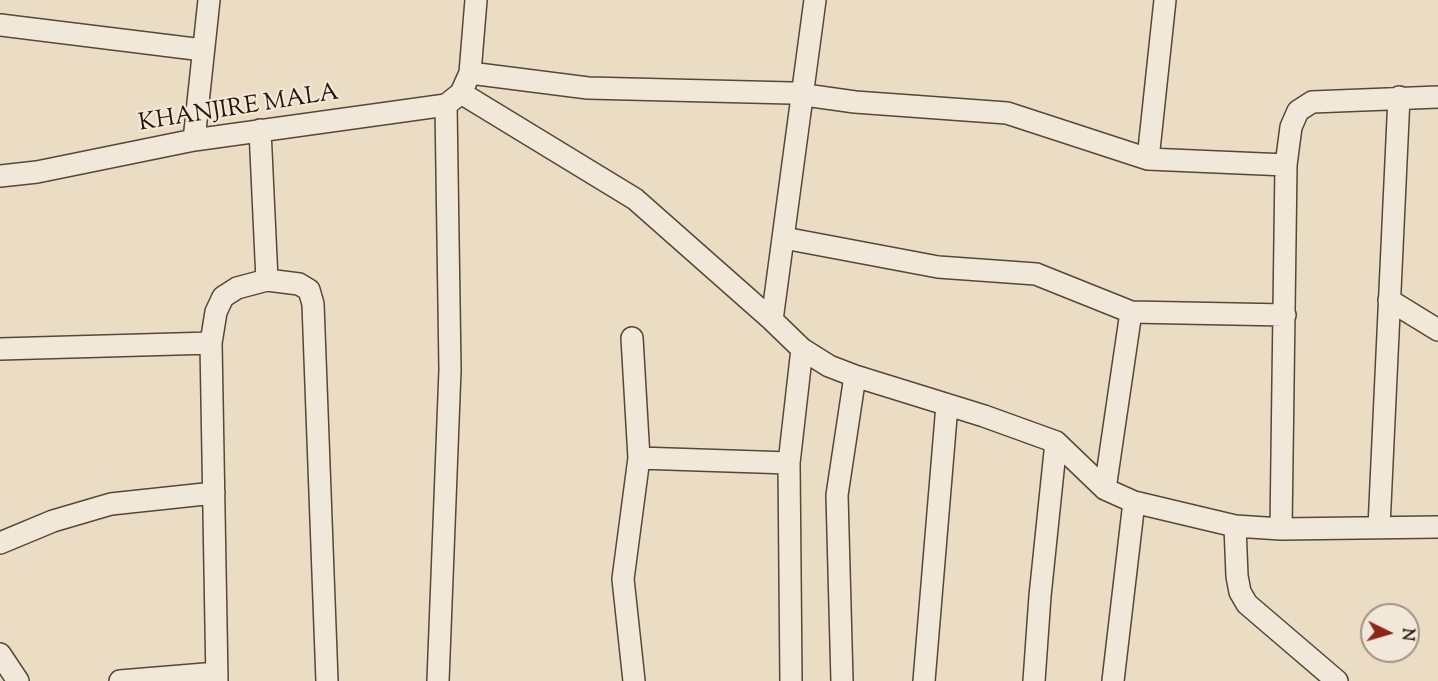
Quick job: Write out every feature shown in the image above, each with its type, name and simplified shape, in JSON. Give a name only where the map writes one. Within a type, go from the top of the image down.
[{"type":"street","points":[[194,140],[209,0]]},
{"type":"street","points":[[438,681],[450,370],[453,99],[470,73],[476,0]]},
{"type":"street","points":[[772,320],[815,0]]},
{"type":"street","points":[[1148,159],[1165,0]]},
{"type":"street","points":[[0,25],[203,50]]},
{"type":"street","points":[[470,73],[588,88],[803,94],[855,102],[1007,113],[1148,159],[1286,165]]},
{"type":"street","points":[[1379,527],[1399,97]]},
{"type":"street","points":[[1281,529],[1286,165],[1291,127],[1298,111],[1312,102],[1438,97]]},
{"type":"street","points":[[453,99],[635,199],[802,349],[829,366],[1056,442],[1105,489],[1134,502],[1235,526],[1281,529],[1438,527]]},
{"type":"street","name":"KHANJIRE MALA","points":[[0,176],[37,172],[194,140],[453,99]]},
{"type":"street","points":[[260,130],[267,280]]},
{"type":"street","points":[[784,238],[938,267],[1036,274],[1131,312],[1285,315]]},
{"type":"street","points":[[120,681],[217,677],[211,343],[216,312],[223,297],[237,288],[267,280],[299,284],[309,290],[313,304],[327,681]]},
{"type":"street","points":[[1389,300],[1438,330]]},
{"type":"street","points":[[1105,489],[1131,312]]},
{"type":"street","points":[[632,338],[639,458],[623,579],[634,681]]},
{"type":"street","points":[[0,349],[211,343]]},
{"type":"street","points":[[791,681],[789,464],[802,349]]},
{"type":"street","points":[[842,681],[837,495],[855,376]]},
{"type":"street","points":[[924,681],[947,405]]},
{"type":"street","points":[[1034,681],[1040,596],[1056,442]]},
{"type":"street","points":[[639,458],[789,464]]},
{"type":"street","points":[[0,543],[53,521],[111,504],[214,493]]},
{"type":"street","points":[[1113,681],[1134,502]]},
{"type":"street","points":[[1235,526],[1237,576],[1243,598],[1256,613],[1337,681]]},
{"type":"street","points":[[0,654],[18,681]]}]
